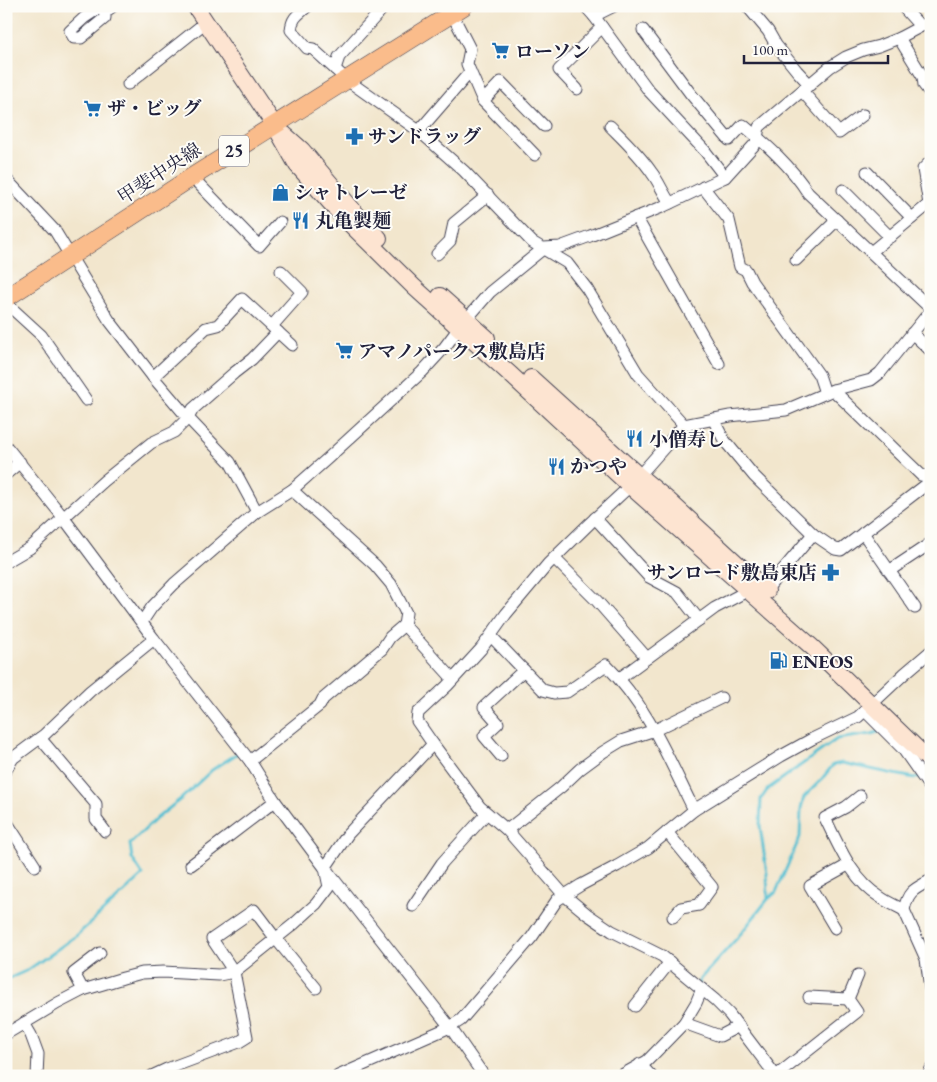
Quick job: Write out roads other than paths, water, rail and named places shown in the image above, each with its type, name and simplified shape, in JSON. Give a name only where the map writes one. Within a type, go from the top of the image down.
[{"type":"main road","name":"甲斐中央線","points":[[6,298],[192,177],[275,126],[341,75],[454,9]]},
{"type":"street","points":[[195,6],[275,126],[302,150],[370,230],[463,324],[635,481],[749,590],[873,704],[931,747]]},
{"type":"street","points":[[308,6],[292,22],[291,30],[308,48],[313,49],[341,75],[419,131],[464,171],[532,242],[567,262],[587,289],[638,374],[684,425]]},
{"type":"street","points":[[341,75],[339,57],[385,6]]},
{"type":"street","points":[[585,6],[602,26],[649,91],[705,151],[725,177]]},
{"type":"street","points":[[594,16],[614,6]]},
{"type":"street","points":[[747,6],[797,71],[806,88],[839,133],[863,115]]},
{"type":"street","points":[[142,622],[152,607],[168,590],[257,512],[292,490],[422,372],[490,292],[544,248],[560,247],[670,203],[725,177],[756,143],[760,128],[830,67],[846,56],[899,38],[926,24],[902,6]]},
{"type":"street","points":[[454,9],[470,49],[467,64],[483,101],[535,155]]},
{"type":"street","points":[[128,84],[206,22]]},
{"type":"street","points":[[577,89],[559,70],[602,26]]},
{"type":"street","points":[[644,30],[690,93],[729,140],[743,125],[786,164],[799,178],[808,193],[931,310],[880,373],[872,380],[829,392],[786,410],[730,416],[684,425],[635,481],[554,558],[506,614],[481,650],[418,713],[417,721],[480,807],[507,830],[564,895],[612,931],[662,956],[715,1000],[729,1014],[776,1076],[857,1012],[848,999]]},
{"type":"street","points":[[899,38],[924,77],[924,85],[931,94]]},
{"type":"street","points":[[419,131],[470,72]]},
{"type":"street","points":[[483,101],[501,82],[544,126]]},
{"type":"street","points":[[610,126],[638,155],[653,174],[670,203]]},
{"type":"street","points":[[871,252],[930,204],[923,168],[931,161]]},
{"type":"street","points":[[867,172],[912,218]]},
{"type":"street","points":[[192,177],[259,246],[280,222]]},
{"type":"street","points":[[6,179],[55,231],[109,320],[153,377],[188,418],[230,462],[257,512]]},
{"type":"street","points":[[703,187],[729,220],[740,267],[746,270],[752,282],[819,375],[829,392],[921,475],[929,485],[841,550],[835,549],[813,534],[754,476],[724,440],[713,419]]},
{"type":"street","points":[[843,190],[890,237]]},
{"type":"street","points":[[437,254],[450,241],[454,223],[488,195]]},
{"type":"street","points":[[636,217],[719,364]]},
{"type":"street","points":[[796,260],[837,220]]},
{"type":"street","points":[[6,562],[30,548],[63,516],[111,475],[152,444],[174,432],[188,418],[193,409],[252,359],[302,292],[281,271]]},
{"type":"street","points":[[153,377],[206,328],[218,325],[242,299],[292,345]]},
{"type":"street","points":[[6,303],[41,335],[86,400]]},
{"type":"street","points":[[912,333],[931,351]]},
{"type":"street","points":[[6,446],[63,516],[154,639],[250,761],[275,801],[450,1027],[484,1076]]},
{"type":"street","points":[[6,474],[20,462]]},
{"type":"street","points":[[635,481],[668,500],[766,590],[873,704],[931,762]]},
{"type":"street","points":[[250,761],[320,705],[324,699],[382,649],[390,637],[404,625],[406,613],[391,584],[375,565],[292,490]]},
{"type":"street","points":[[595,518],[649,578],[677,592],[699,620]]},
{"type":"street","points":[[863,533],[915,608]]},
{"type":"street","points":[[766,590],[813,534]]},
{"type":"street","points":[[889,571],[931,543]]},
{"type":"street","points":[[554,558],[597,601],[647,658]]},
{"type":"street","points":[[620,678],[715,608],[749,590]]},
{"type":"street","points":[[404,625],[453,679]]},
{"type":"street","points":[[490,636],[543,690],[554,693],[567,692],[606,665],[620,678],[654,730],[694,810]]},
{"type":"street","points":[[6,770],[13,758],[40,738],[90,691],[154,639]]},
{"type":"street","points":[[338,1076],[462,1020],[532,937],[557,900],[640,852],[694,810],[780,756],[858,717],[931,651]]},
{"type":"street","points":[[501,756],[484,736],[498,723],[484,707],[524,670]]},
{"type":"street","points":[[507,830],[561,787],[580,768],[603,752],[621,741],[654,730],[721,698]]},
{"type":"street","points":[[873,704],[931,789]]},
{"type":"street","points":[[40,738],[96,804],[96,819],[105,831]]},
{"type":"street","points":[[6,1034],[83,990],[123,978],[142,973],[162,972],[219,975],[234,972],[316,904],[329,887],[325,868],[348,834],[433,744]]},
{"type":"street","points":[[860,796],[846,807],[825,818],[848,864],[866,885],[879,897],[904,910],[928,958],[931,996]]},
{"type":"street","points":[[191,865],[275,801]]},
{"type":"street","points":[[413,906],[442,864],[487,813]]},
{"type":"street","points":[[6,821],[35,866]]},
{"type":"street","points":[[667,832],[712,887],[699,905],[681,908],[673,917]]},
{"type":"street","points":[[835,928],[810,886],[848,864]]},
{"type":"street","points":[[904,910],[909,894],[914,889],[931,880]]},
{"type":"street","points":[[152,1076],[239,1042],[247,1037],[234,972],[212,940],[254,910],[316,988]]},
{"type":"street","points":[[83,990],[74,973],[100,953]]},
{"type":"street","points":[[635,1006],[670,962]]},
{"type":"street","points":[[848,999],[858,975]]},
{"type":"street","points":[[620,1076],[647,1061],[684,1023],[702,989]]},
{"type":"street","points":[[809,997],[848,999]]},
{"type":"street","points":[[24,1023],[38,1054],[37,1076]]},
{"type":"street","points":[[684,1023],[720,1036],[738,1026]]},
{"type":"street","points":[[640,1064],[651,1076]]},
{"type":"street","points":[[928,1076],[931,1069]]},
{"type":"waterway","points":[[768,899],[767,874],[760,826],[761,799],[768,789],[837,739],[880,731]]},
{"type":"waterway","points":[[6,978],[28,970],[76,936],[143,875],[132,858],[130,844],[212,770],[238,753]]},
{"type":"waterway","points":[[693,996],[700,979],[776,892],[800,837],[801,808],[804,797],[833,765],[842,763],[915,778],[920,777]]},
{"type":"place","name":"ローソン","points":[[501,51]]},
{"type":"place","name":"ザ・ビッグ","points":[[93,108]]},
{"type":"place","name":"サンドラッグ","points":[[354,136]]},
{"type":"place","name":"シャトレーゼ","points":[[280,192]]},
{"type":"place","name":"丸亀製麺","points":[[301,220]]},
{"type":"place","name":"アマノパークス敷島店","points":[[344,351]]},
{"type":"place","name":"小僧寿し","points":[[635,439]]},
{"type":"place","name":"かつや","points":[[556,466]]},
{"type":"place","name":"サンロード敷島東店","points":[[831,572]]},
{"type":"place","name":"ENEOS","points":[[778,661]]}]
